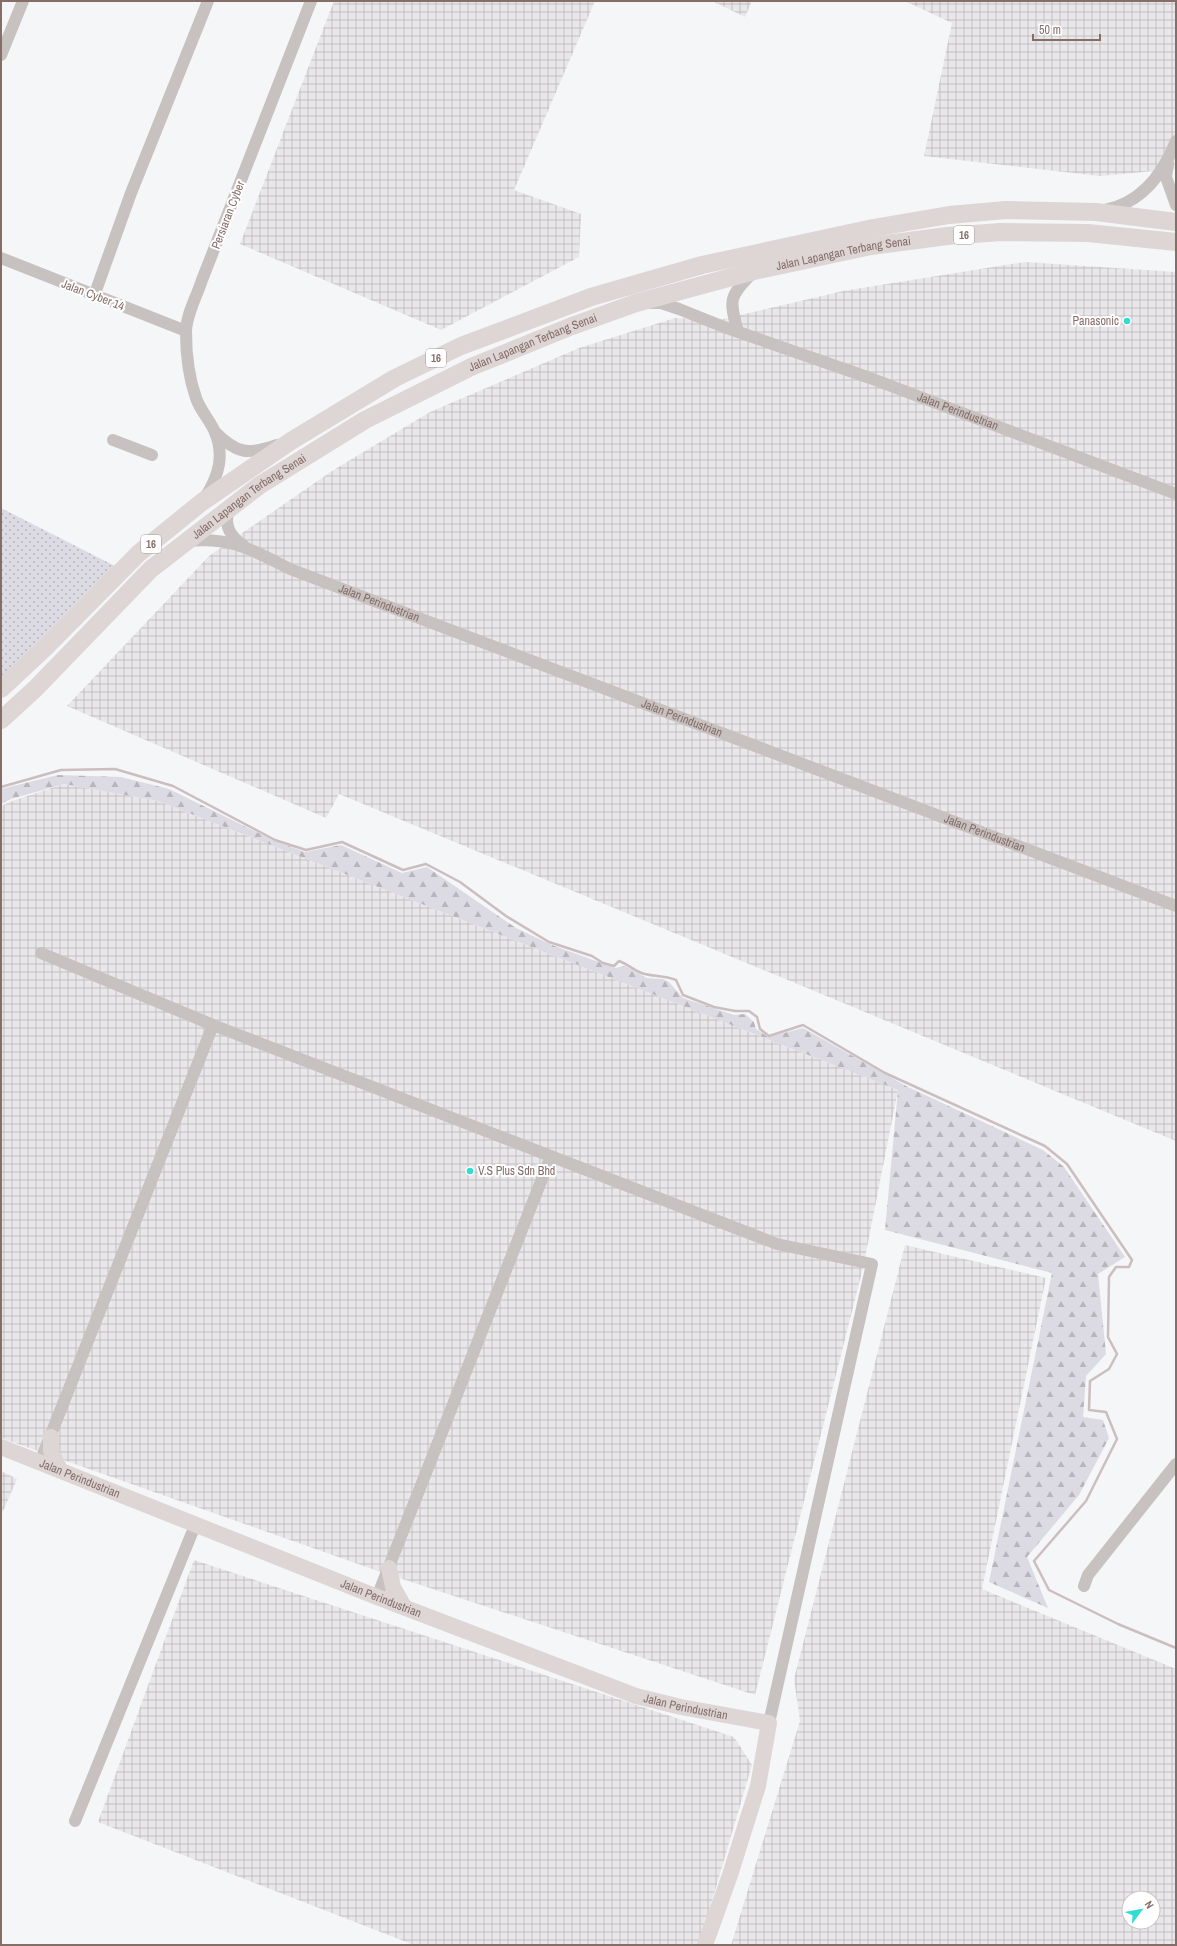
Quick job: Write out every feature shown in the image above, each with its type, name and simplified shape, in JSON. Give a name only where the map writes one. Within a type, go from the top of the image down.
[{"type":"highway","name":"Jalan Lapangan Terbang Senai","points":[[1,689],[45,648],[139,553],[202,502],[291,441],[395,378],[461,346],[591,297],[620,288],[702,265],[872,228],[949,215],[1006,210],[1096,212],[1176,222]]},
{"type":"highway","name":"Jalan Lapangan Terbang Senai","points":[[1,720],[35,689],[151,569],[260,485],[365,420],[471,367],[572,326],[636,304],[754,271],[871,246],[947,236],[1001,232],[1088,233],[1176,242]]},
{"type":"main road","points":[[51,1437],[51,1451],[60,1470]]},
{"type":"main road","name":"Jalan Perindustrian","points":[[1,1447],[196,1523],[377,1597],[403,1605],[636,1696],[681,1707],[769,1723]]},
{"type":"main road","points":[[389,1568],[393,1587],[403,1605]]},
{"type":"main road","points":[[705,1945],[730,1875],[758,1786],[769,1723]]},
{"type":"street","points":[[1,55],[23,1]]},
{"type":"street","points":[[94,296],[131,192],[208,1]]},
{"type":"street","name":"Persiaran Cyber","points":[[202,502],[217,477],[220,467],[220,456],[214,431],[196,398],[188,361],[186,331],[202,280],[311,1]]},
{"type":"street","points":[[1096,212],[1115,208],[1130,202],[1157,178],[1168,160],[1176,141]]},
{"type":"street","points":[[1168,160],[1166,177],[1176,205]]},
{"type":"street","name":"Jalan Cyber 14","points":[[1,258],[94,296],[186,331]]},
{"type":"street","points":[[738,332],[731,307],[732,299],[736,291],[754,271]]},
{"type":"street","name":"Jalan Perindustrian","points":[[636,304],[660,302],[738,332],[870,378],[1176,494]]},
{"type":"street","name":"Persiaran Cyber","points":[[214,431],[230,446],[238,450],[263,450],[291,441]]},
{"type":"street","points":[[113,440],[152,455]]},
{"type":"street","points":[[229,510],[226,516],[228,527],[237,541],[245,546]]},
{"type":"street","name":"Jalan Perindustrian","points":[[188,542],[215,540],[245,546],[290,569],[1176,906]]},
{"type":"street","points":[[41,953],[213,1025],[777,1244],[872,1264],[769,1723]]},
{"type":"street","points":[[40,1462],[213,1025]]},
{"type":"street","points":[[377,1597],[551,1156]]},
{"type":"street","points":[[1084,1586],[1088,1575],[1176,1464]]},
{"type":"street","points":[[75,1821],[196,1523]]},
{"type":"shaded area","points":[[334,1],[595,1],[514,190],[581,214],[579,257],[441,330],[240,244]]},
{"type":"shaded area","points":[[712,1],[752,1],[745,17]]},
{"type":"shaded area","points":[[905,1],[1176,1],[1176,169],[1100,176],[924,156],[952,23]]},
{"type":"shaded area","points":[[1025,262],[1176,272],[1176,1141],[339,794],[326,818],[67,706],[209,556],[332,471],[430,412],[579,348],[675,318],[723,319],[843,291]]},
{"type":"shaded area","points":[[64,784],[158,801],[898,1090],[863,1268],[755,1695],[375,1570],[1,1438],[1,806]]},
{"type":"shaded area","points":[[905,1245],[1046,1278],[982,1589],[1176,1669],[1176,1945],[731,1945],[800,1721],[794,1679]]},
{"type":"shaded area","points":[[1,1471],[17,1479],[1,1516]]},
{"type":"shaded area","points":[[194,1560],[734,1737],[752,1765],[699,1945],[414,1945],[98,1822]]},
{"type":"green space","points":[[1,508],[117,567],[1,680]]},
{"type":"green space","points":[[58,775],[121,777],[169,789],[275,841],[305,852],[341,845],[402,873],[427,867],[516,928],[552,945],[615,968],[625,966],[647,978],[663,979],[669,982],[683,998],[734,1015],[745,1014],[754,1022],[756,1029],[768,1037],[803,1028],[908,1087],[1043,1150],[1064,1167],[1125,1257],[1098,1274],[1106,1354],[1086,1376],[1083,1417],[1103,1420],[1109,1438],[1079,1495],[1027,1557],[1048,1608],[989,1582],[1052,1273],[885,1230],[898,1090],[158,801],[64,784],[11,799],[1,804],[1,789]]},
{"type":"waterway","points":[[1,787],[61,770],[115,769],[173,786],[275,840],[306,850],[342,842],[403,870],[426,864],[460,882],[506,916],[549,942],[592,956],[603,963],[614,966],[619,961],[642,973],[676,980],[683,995],[714,1007],[735,1011],[749,1011],[757,1017],[760,1029],[769,1036],[803,1025],[885,1073],[1045,1146],[1067,1164],[1132,1260],[1129,1267],[1116,1267],[1109,1277],[1108,1337],[1117,1354],[1109,1369],[1090,1381],[1089,1410],[1106,1412],[1117,1439],[1086,1501],[1034,1561],[1049,1590],[1118,1624],[1176,1648]]},
{"type":"place","name":"Panasonic","points":[[1127,321]]},
{"type":"place","name":"V.S Plus Sdn Bhd","points":[[470,1171]]}]
